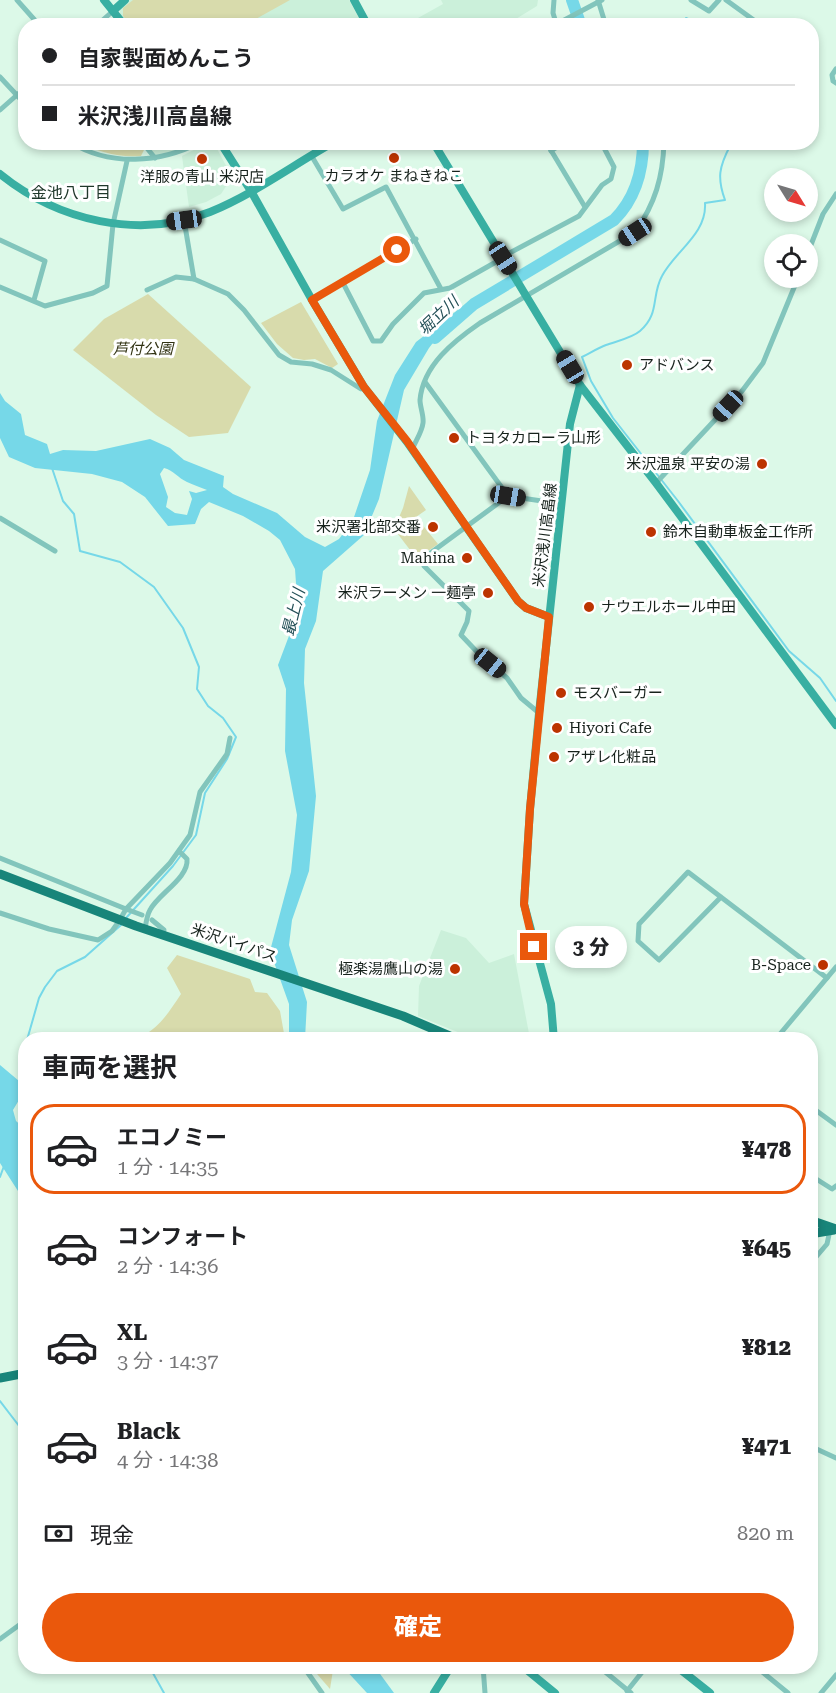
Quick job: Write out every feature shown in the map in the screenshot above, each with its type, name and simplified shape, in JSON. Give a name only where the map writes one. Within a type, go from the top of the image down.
[{"type":"highway","name":"米沢バイパス","points":[[0,874],[114,920],[403,1016],[440,1032]]},
{"type":"highway","points":[[818,1222],[835,1227]]},
{"type":"highway","points":[[818,1228],[835,1227]]},
{"type":"highway","points":[[818,1232],[835,1227]]},
{"type":"highway","points":[[0,1372],[18,1369]]},
{"type":"highway","points":[[0,1378],[18,1375]]},
{"type":"street","points":[[17,0],[33,18]]},
{"type":"street","points":[[104,0],[119,18]]},
{"type":"street","points":[[105,18],[125,0]]},
{"type":"street","points":[[354,0],[364,18]]},
{"type":"street","points":[[554,0],[554,18]]},
{"type":"street","points":[[691,0],[709,12],[719,0]]},
{"type":"street","points":[[726,0],[751,18]]},
{"type":"street","points":[[568,18],[600,1],[604,18]]},
{"type":"street","points":[[836,69],[832,75],[836,83]]},
{"type":"street","points":[[0,77],[16,95],[0,110]]},
{"type":"street","points":[[85,150],[127,161],[155,158],[184,150]]},
{"type":"street","points":[[148,150],[155,158]]},
{"type":"street","points":[[225,150],[364,387],[407,441],[518,601],[526,608],[549,617]]},
{"type":"street","points":[[0,174],[19,188],[74,215],[112,224],[155,224],[184,220],[217,209],[320,150]]},
{"type":"street","points":[[439,150],[580,385],[836,725]]},
{"type":"street","points":[[342,281],[373,341],[381,341],[393,324],[424,293],[450,288],[579,216],[602,185],[611,179],[614,167],[605,150]]},
{"type":"street","points":[[412,450],[423,424],[420,400],[425,382],[438,360],[462,336],[526,293],[635,232],[647,215],[659,185],[663,150]]},
{"type":"street","points":[[551,151],[585,207]]},
{"type":"street","points":[[311,155],[343,209],[386,187],[441,289]]},
{"type":"street","points":[[0,286],[45,306],[52,306],[107,286],[112,224],[127,161]]},
{"type":"street","points":[[815,234],[823,214],[836,194]]},
{"type":"street","points":[[184,220],[194,279]]},
{"type":"street","points":[[312,300],[416,239]]},
{"type":"street","points":[[0,240],[45,261],[34,300]]},
{"type":"street","points":[[147,290],[176,277],[194,279],[228,294],[244,310],[279,355],[291,362],[312,364],[331,370],[362,389],[364,387]]},
{"type":"street","points":[[656,483],[742,391],[763,363],[794,288]]},
{"type":"street","points":[[425,382],[508,496],[562,504]]},
{"type":"street","name":"米沢浅川高畠線","points":[[553,1032],[551,1004],[524,904],[530,809],[549,617],[570,424],[580,385]]},
{"type":"street","points":[[508,496],[467,528],[424,557],[424,566],[469,611],[461,635],[507,678],[521,698],[539,712]]},
{"type":"street","points":[[0,518],[55,551]]},
{"type":"street","points":[[122,916],[182,853],[192,831],[200,792],[227,754],[230,738]]},
{"type":"street","points":[[140,928],[150,909],[188,865],[182,853]]},
{"type":"street","points":[[0,858],[140,915]]},
{"type":"street","points":[[721,897],[660,960],[638,941],[639,924],[688,872],[721,897],[827,978]]},
{"type":"street","points":[[0,913],[98,940],[111,931],[114,920]]},
{"type":"street","points":[[152,920],[164,930],[167,936]]},
{"type":"street","points":[[782,1032],[836,967]]},
{"type":"street","points":[[818,1112],[836,1125]]},
{"type":"street","points":[[818,1180],[832,1189],[836,1186]]},
{"type":"street","points":[[818,1255],[827,1244],[835,1227]]},
{"type":"street","points":[[818,1450],[836,1458]]},
{"type":"street","points":[[0,1639],[18,1626]]},
{"type":"street","points":[[309,1674],[322,1693]]},
{"type":"street","points":[[435,1691],[446,1674]]},
{"type":"street","points":[[484,1674],[485,1693]]},
{"type":"street","points":[[532,1674],[555,1693]]},
{"type":"street","points":[[607,1674],[628,1692],[641,1674]]},
{"type":"street","points":[[686,1674],[710,1693]]},
{"type":"street","points":[[765,1674],[788,1693]]},
{"type":"street","points":[[821,1693],[836,1674]]},
{"type":"shaded area","points":[[130,0],[349,0],[359,18],[122,18],[120,9]]},
{"type":"shaded area","points":[[441,0],[538,0],[537,6],[517,18],[418,18],[443,4]]},
{"type":"shaded area","points":[[150,150],[178,150],[176,151],[155,155]]},
{"type":"shaded area","points":[[194,150],[218,150],[232,177],[221,194],[189,207],[182,156]]},
{"type":"shaded area","points":[[441,930],[466,938],[489,963],[514,954],[529,1032],[458,1032],[418,1016],[419,986]]},
{"type":"green space","points":[[133,0],[290,0],[258,18],[125,18],[123,8]]},
{"type":"green space","points":[[98,150],[144,150],[141,156],[116,155]]},
{"type":"green space","name":"芦付公園","points":[[148,294],[251,387],[228,433],[189,437],[156,415],[73,350],[104,319]]},
{"type":"green space","points":[[301,302],[338,364],[332,368],[315,359],[293,358],[277,344],[261,323]]},
{"type":"green space","points":[[409,486],[426,510],[416,517],[438,544],[417,559],[394,529]]},
{"type":"green space","points":[[177,955],[250,979],[255,992],[267,993],[280,1011],[284,1032],[149,1032],[164,1019],[181,994],[167,968]]},
{"type":"green space","points":[[317,1674],[332,1674],[330,1689]]},
{"type":"water","points":[[459,309],[429,348],[404,390],[379,499],[364,535],[323,571],[316,621],[305,649],[304,683],[316,796],[309,871],[292,920],[289,945],[307,1002],[305,1032],[289,1032],[289,1004],[270,951],[291,872],[297,815],[285,751],[286,689],[278,665],[298,612],[295,569],[280,540],[269,531],[243,516],[209,502],[201,509],[195,524],[168,526],[145,497],[122,482],[92,474],[35,468],[9,457],[0,438],[0,393],[5,401],[21,414],[25,435],[47,444],[50,454],[63,450],[96,451],[150,439],[170,448],[184,460],[224,476],[223,487],[233,494],[277,513],[305,537],[325,547],[339,539],[353,520],[370,470],[377,421],[395,375],[416,342]],"holes":[[[164,468],[184,480],[207,490],[196,493],[189,491],[192,499],[187,515],[175,513],[166,507],[168,497],[160,474]]]},
{"type":"water","points":[[0,1065],[18,1080],[18,1102],[13,1110],[18,1123],[18,1191],[0,1163]]},
{"type":"water","points":[[349,1674],[380,1674],[394,1693],[367,1693]]},
{"type":"waterway","name":"堀立川","points":[[572,0],[578,18]]},
{"type":"waterway","name":"堀立川","points":[[435,338],[474,304],[614,220],[627,203],[636,185],[642,150]]},
{"type":"waterway","points":[[728,150],[720,173],[725,200],[705,203],[704,214],[696,233],[662,276],[653,311],[646,325],[633,336],[603,346],[582,357],[591,381],[613,418],[678,501],[789,651],[820,678],[836,701]]},
{"type":"waterway","points":[[52,468],[63,501],[74,514],[80,551],[120,562],[154,587],[183,628],[199,667],[197,689],[208,706],[223,718],[236,737],[227,759],[205,793],[196,835],[173,866],[126,918]]},
{"type":"waterway","points":[[29,1032],[39,998],[57,971],[85,957],[121,925]]},
{"type":"waterway","points":[[0,1177],[4,1166]]},
{"type":"waterway","points":[[0,1401],[18,1425]]},
{"type":"waterway","points":[[153,1674],[164,1693]]},
{"type":"place","name":"カラオケ まねきねこ","points":[[394,158]]},
{"type":"place","name":"洋服の青山 米沢店","points":[[202,159]]},
{"type":"place","name":"アドバンス","points":[[627,365]]},
{"type":"place","name":"トヨタカローラ山形","points":[[454,438]]},
{"type":"place","name":"米沢温泉 平安の湯","points":[[762,464]]},
{"type":"place","name":"米沢署北部交番","points":[[433,527]]},
{"type":"place","name":"鈴木自動車板金工作所","points":[[651,532]]},
{"type":"place","name":"Mahina","points":[[467,558]]},
{"type":"place","name":"米沢ラーメン 一麺亭","points":[[488,593]]},
{"type":"place","name":"ナウエルホール中田","points":[[589,607]]},
{"type":"place","name":"モスバーガー","points":[[561,693]]},
{"type":"place","name":"Hiyori Cafe","points":[[557,728]]},
{"type":"place","name":"アザレ化粧品","points":[[554,757]]},
{"type":"place","name":"B-Space","points":[[823,965]]},
{"type":"place","name":"極楽湯鷹山の湯","points":[[455,969]]},
{"type":"district","name":"金池八丁目","points":[[71,192]]},
{"type":"route","points":[[397,250],[312,300],[364,387],[407,441],[518,601],[526,608],[549,617],[530,809],[524,904],[534,947]]},
{"type":"water label","name":"最上川","points":[[293,612]]}]
